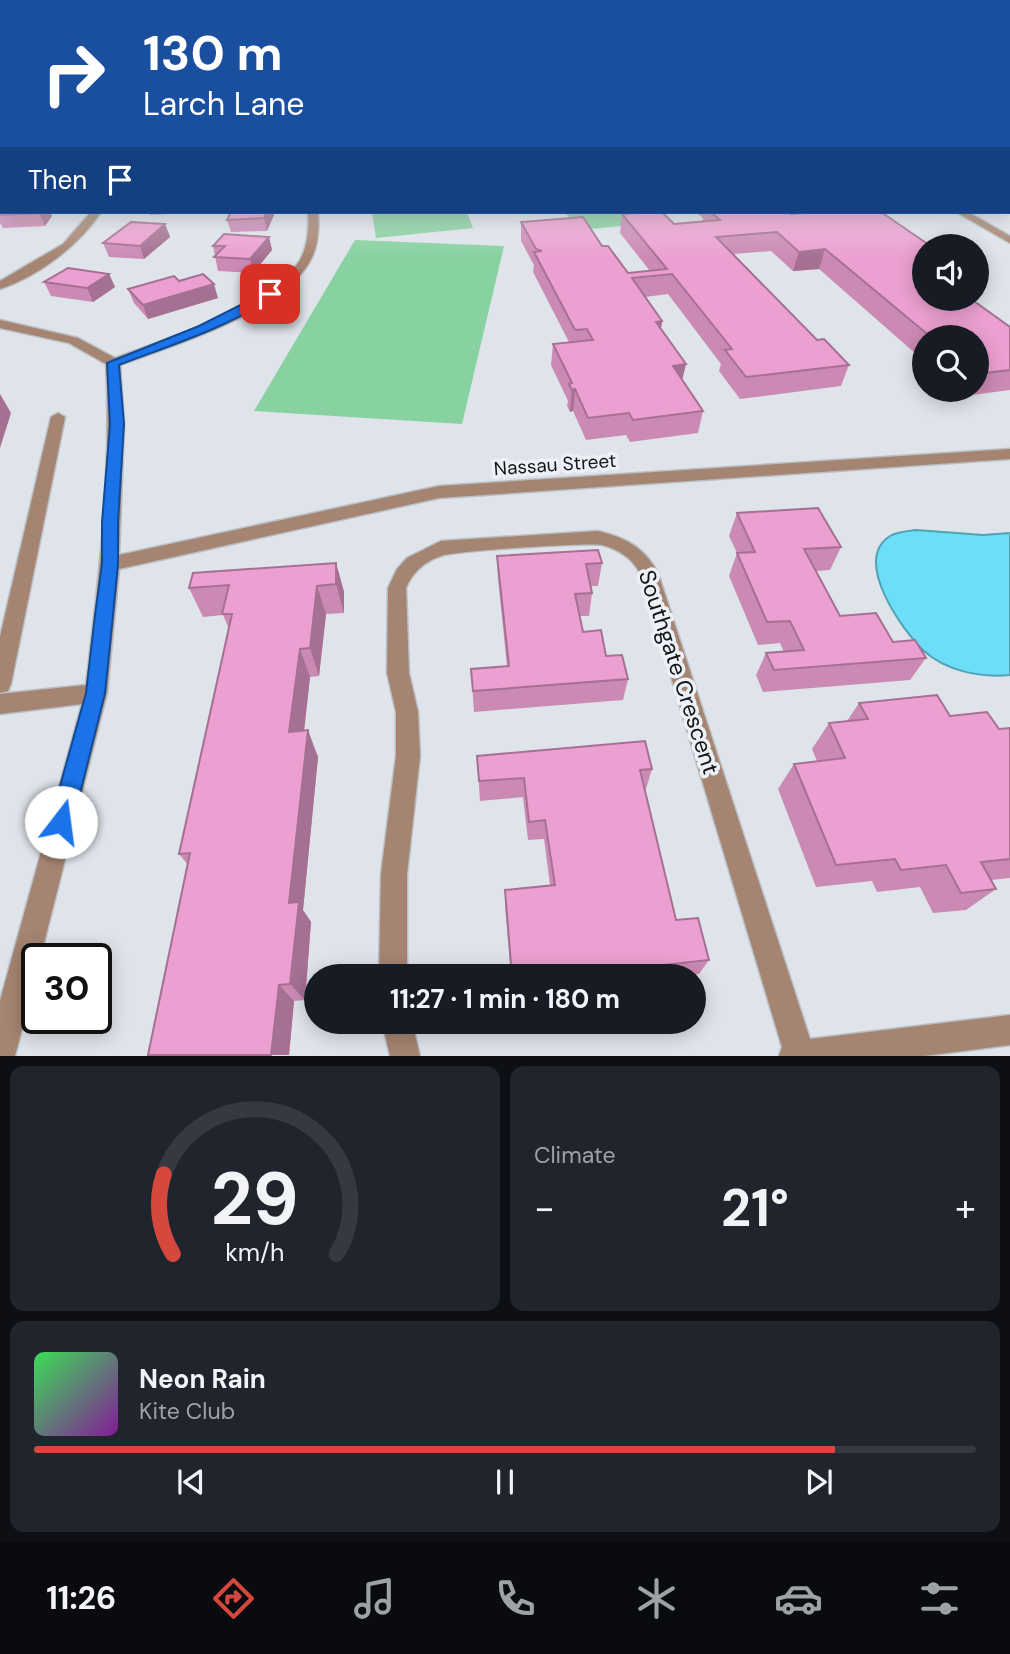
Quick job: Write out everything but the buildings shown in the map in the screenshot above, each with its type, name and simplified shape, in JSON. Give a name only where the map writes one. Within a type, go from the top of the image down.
[{"type":"street","points":[[0,286],[78,237],[95,214]]},
{"type":"street","points":[[113,363],[252,306],[287,281],[300,269],[309,252],[314,235],[313,214]]},
{"type":"street","points":[[964,214],[1010,240]]},
{"type":"street","points":[[0,324],[69,338],[96,349],[113,363],[117,424],[110,564],[96,693],[0,1055]]},
{"type":"street","points":[[0,684],[58,417]]},
{"type":"street","name":"Nassau Street","points":[[110,564],[439,492],[1010,454]]},
{"type":"street","name":"Southgate Crescent","points":[[393,964],[394,874],[408,755],[407,712],[398,673],[397,588],[401,575],[425,554],[441,548],[598,537],[619,542],[635,552],[649,573],[800,1055]]},
{"type":"street","points":[[0,704],[96,693]]},
{"type":"street","points":[[794,1055],[1010,1030]]},
{"type":"street","points":[[400,1034],[405,1055]]},
{"type":"green space","points":[[372,214],[468,214],[473,228],[376,238]]},
{"type":"green space","points":[[567,214],[633,214],[642,224],[579,230]]},
{"type":"green space","points":[[355,240],[504,246],[462,424],[254,411]]},
{"type":"water","points":[[916,530],[983,535],[1010,533],[1010,675],[976,674],[943,664],[924,651],[904,628],[884,595],[876,561],[880,547],[890,536]]},
{"type":"route","points":[[61,822],[96,693],[110,564],[117,424],[113,363],[204,329],[252,306],[270,294]]}]
